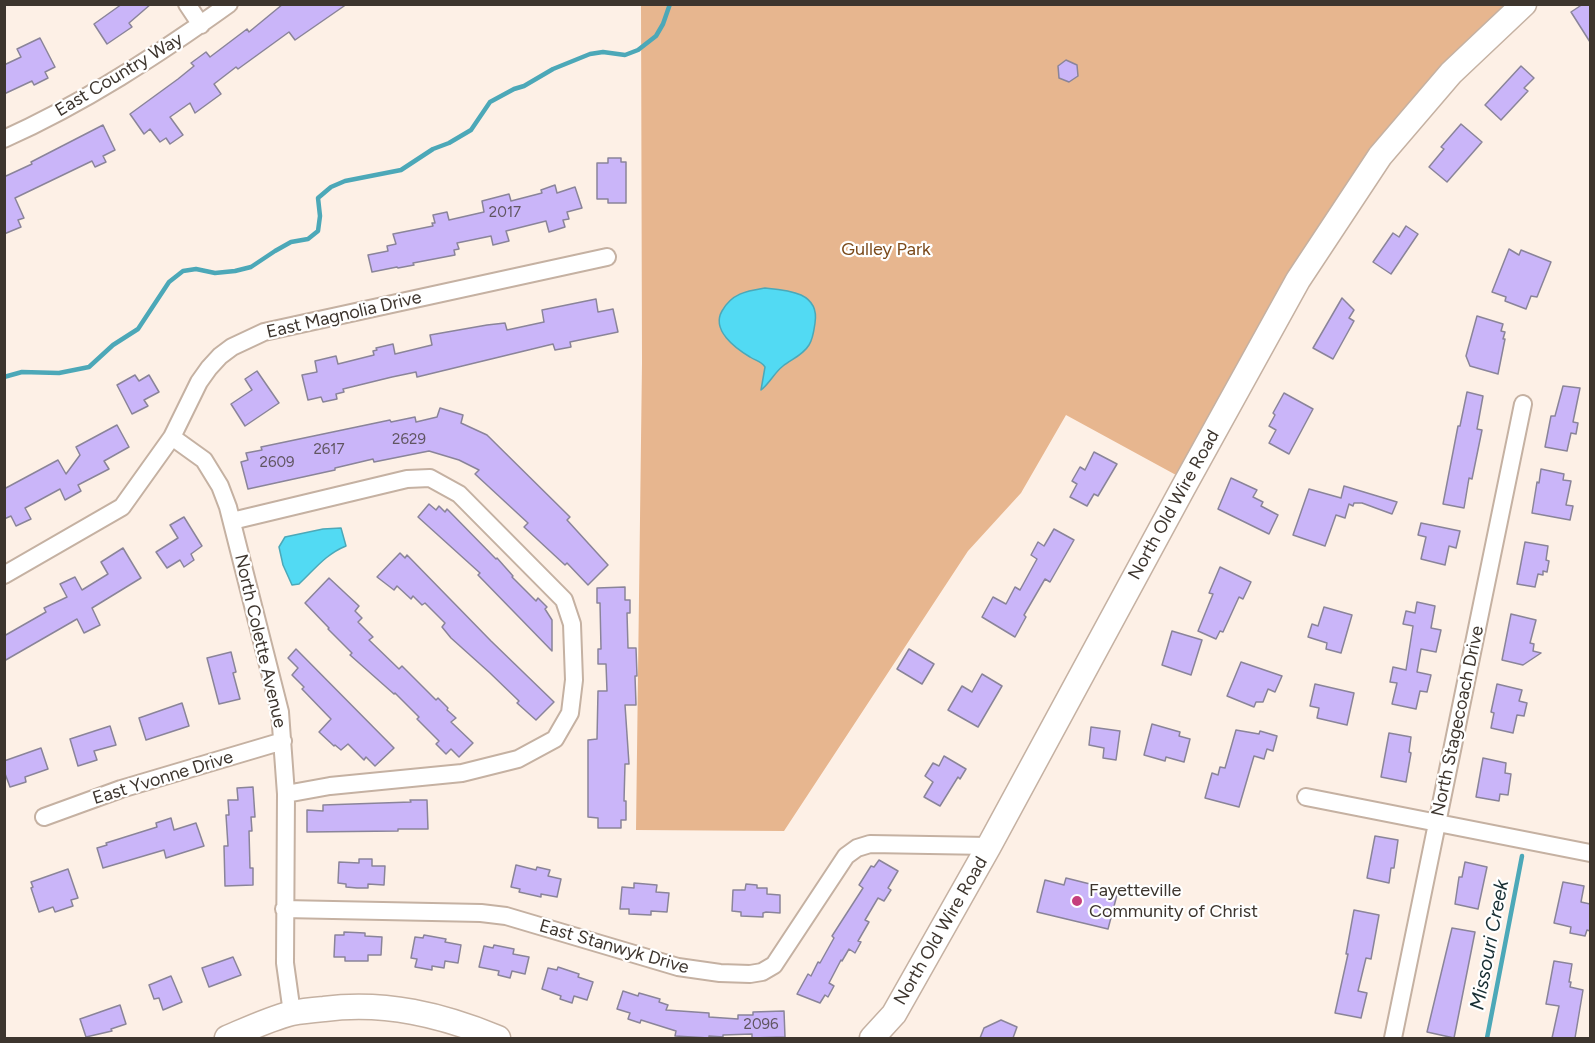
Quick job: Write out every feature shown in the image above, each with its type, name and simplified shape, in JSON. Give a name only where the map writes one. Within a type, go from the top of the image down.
[{"type":"street","points":[[188,4],[201,25]]},
{"type":"street","name":"East Country Way","points":[[4,140],[97,92],[201,25],[229,4]]},
{"type":"street","name":"North Old Wire Road","points":[[872,1038],[894,1014],[989,846],[1298,280],[1380,156],[1450,73],[1524,4]]},
{"type":"street","name":"East Magnolia Drive","points":[[4,575],[122,507],[172,437],[199,382],[209,368],[220,356],[246,339],[264,332],[607,257]]},
{"type":"street","name":"North Stagecoach Drive","points":[[1393,1038],[1522,404]]},
{"type":"street","name":"North Colette Avenue","points":[[172,437],[204,460],[220,486],[228,507],[279,712],[286,794],[285,963],[292,1013]]},
{"type":"street","points":[[231,521],[407,479],[430,478],[459,494],[564,600],[572,624],[574,680],[570,713],[555,739],[518,759],[462,773],[330,786],[286,794]]},
{"type":"street","name":"East Yvonne Drive","points":[[44,817],[120,789],[283,741]]},
{"type":"street","points":[[1306,796],[1590,853]]},
{"type":"street","name":"East Stanwyk Drive","points":[[284,909],[498,915],[678,967],[720,973],[750,974],[762,972],[774,965],[846,856],[857,848],[870,844],[989,846]]},
{"type":"street","points":[[227,1038],[292,1013],[337,1007],[377,1006],[421,1012],[498,1038]]},
{"type":"green space","name":"Gulley Park","points":[[641,5],[1510,5],[1417,110],[1187,481],[1066,415],[1021,493],[968,551],[784,831],[636,830],[642,363]]},
{"type":"water","points":[[765,288],[792,292],[807,299],[815,313],[815,323],[807,348],[786,363],[761,390],[765,367],[726,338],[719,318],[730,300],[746,292]]},
{"type":"water","points":[[341,528],[346,546],[327,558],[299,584],[292,585],[283,565],[279,547],[285,537],[323,529]]},
{"type":"building","points":[[122,4],[151,4],[129,23],[132,27],[107,44],[94,24]]},
{"type":"building","points":[[283,4],[347,4],[295,40],[289,32],[238,69],[236,67],[214,84],[221,94],[195,113],[190,103],[170,117],[183,135],[170,144],[166,138],[160,142],[150,129],[144,134],[130,114],[194,66],[191,63],[206,52],[210,57],[247,29],[249,32]]},
{"type":"building","points":[[1583,4],[1590,4],[1590,42],[1571,12]]},
{"type":"building","points":[[40,38],[55,67],[45,72],[48,78],[34,85],[32,81],[4,94],[4,65],[21,57],[17,49]]},
{"type":"building","points":[[1066,60],[1077,65],[1078,76],[1069,82],[1059,78],[1058,66]]},
{"type":"building","points":[[1521,66],[1534,78],[1524,88],[1528,91],[1501,120],[1485,105]]},
{"type":"building","points":[[1461,124],[1482,142],[1447,182],[1429,167],[1444,149],[1441,147]]},
{"type":"building","points":[[103,125],[115,150],[103,156],[106,162],[95,167],[92,161],[15,198],[24,218],[18,220],[21,227],[4,234],[4,173],[6,176],[32,164],[31,162]]},
{"type":"building","points":[[608,158],[621,158],[621,162],[626,162],[626,203],[608,203],[608,199],[597,199],[597,163],[608,163]]},
{"type":"building","points":[[555,185],[557,193],[575,187],[582,208],[567,212],[569,219],[563,220],[565,227],[549,232],[546,221],[506,231],[509,241],[493,245],[491,236],[457,243],[459,249],[454,250],[455,255],[372,272],[368,255],[388,251],[387,246],[396,244],[393,234],[433,226],[432,223],[435,223],[433,215],[447,212],[449,220],[484,212],[482,201],[509,194],[511,201],[542,193],[541,190]]},
{"type":"building","points":[[1406,226],[1418,234],[1391,274],[1373,262],[1393,233],[1399,237]]},
{"type":"building","points":[[1509,249],[1519,255],[1521,250],[1551,262],[1537,297],[1531,296],[1526,309],[1505,301],[1506,297],[1492,292]]},
{"type":"building","points":[[1342,298],[1354,310],[1349,318],[1354,321],[1333,359],[1313,348]]},
{"type":"building","points":[[596,299],[598,312],[613,309],[618,332],[570,342],[571,347],[555,350],[553,344],[417,377],[416,372],[392,377],[343,389],[344,392],[336,394],[337,399],[323,402],[321,397],[308,400],[302,375],[317,372],[315,361],[336,356],[338,364],[374,355],[373,351],[377,350],[376,348],[393,344],[395,354],[432,345],[430,335],[505,323],[507,330],[544,322],[542,310]]},
{"type":"building","points":[[1477,316],[1503,324],[1501,331],[1505,332],[1503,339],[1505,339],[1498,374],[1470,366],[1466,356]]},
{"type":"building","points":[[257,371],[279,403],[245,426],[231,404],[252,390],[245,379]]},
{"type":"building","points":[[135,375],[139,381],[149,375],[159,392],[144,400],[148,406],[132,414],[117,385]]},
{"type":"building","points":[[1563,386],[1580,388],[1573,422],[1578,423],[1576,434],[1571,433],[1567,451],[1545,447],[1551,416],[1555,416]]},
{"type":"building","points":[[1467,392],[1483,396],[1477,429],[1482,430],[1472,479],[1469,478],[1464,508],[1443,504]]},
{"type":"building","points":[[1284,393],[1313,409],[1289,454],[1269,443],[1276,430],[1269,426]]},
{"type":"building","points":[[440,408],[463,415],[461,423],[487,435],[570,517],[567,520],[608,565],[588,585],[567,563],[565,565],[524,527],[528,523],[475,474],[479,470],[459,460],[429,451],[374,462],[373,459],[335,468],[335,470],[248,489],[241,462],[248,460],[246,453],[262,450],[261,447],[390,420],[391,422],[415,417],[416,422],[437,417]]},
{"type":"building","points":[[117,425],[129,447],[104,461],[109,469],[78,485],[81,491],[65,500],[60,489],[25,508],[31,519],[16,526],[11,516],[4,519],[4,489],[58,460],[66,474],[80,455],[76,447]]},
{"type":"building","points":[[1094,452],[1117,464],[1098,496],[1094,494],[1087,506],[1070,497],[1077,484],[1072,481],[1080,467],[1085,470]]},
{"type":"building","points":[[1541,469],[1564,474],[1563,480],[1571,481],[1566,505],[1573,506],[1570,520],[1532,513]]},
{"type":"building","points":[[1231,478],[1257,490],[1253,497],[1263,502],[1261,506],[1278,515],[1269,534],[1218,509]]},
{"type":"building","points":[[1344,486],[1397,502],[1392,514],[1362,503],[1354,503],[1353,506],[1349,504],[1345,518],[1336,515],[1325,546],[1293,535],[1309,489],[1341,498]]},
{"type":"building","points":[[429,504],[436,510],[439,506],[445,512],[447,509],[497,558],[536,601],[538,598],[547,607],[545,609],[552,620],[552,651],[478,575],[480,573],[418,517]]},
{"type":"building","points":[[184,517],[202,546],[191,554],[194,560],[184,567],[180,560],[167,568],[156,552],[178,538],[170,525]]},
{"type":"building","points":[[1421,523],[1460,531],[1456,548],[1449,546],[1445,565],[1421,559],[1426,537],[1418,535]]},
{"type":"building","points":[[1054,529],[1074,540],[1050,582],[1045,579],[1024,615],[1026,617],[1015,637],[982,617],[993,597],[1006,604],[1015,587],[1020,590],[1037,559],[1031,555],[1038,542],[1044,546]]},
{"type":"building","points":[[1525,542],[1548,546],[1547,572],[1543,571],[1543,575],[1538,574],[1535,587],[1517,584]]},
{"type":"building","points":[[123,548],[141,578],[92,608],[100,625],[84,633],[77,619],[4,661],[4,636],[46,612],[44,608],[67,597],[60,584],[75,577],[82,590],[108,574],[101,562]]},
{"type":"building","points":[[400,553],[405,558],[407,555],[554,702],[536,720],[490,673],[451,638],[442,627],[445,623],[425,603],[422,605],[413,596],[411,599],[397,586],[394,590],[377,577]]},
{"type":"building","points":[[1220,567],[1251,582],[1243,599],[1239,597],[1223,632],[1220,631],[1216,639],[1198,631],[1213,594],[1209,593]]},
{"type":"building","points":[[329,578],[359,606],[355,611],[362,618],[358,622],[373,637],[369,640],[399,669],[402,666],[436,700],[438,698],[456,718],[451,722],[473,743],[459,757],[451,749],[446,754],[436,744],[439,741],[417,719],[419,717],[395,693],[350,655],[352,653],[305,603]]},
{"type":"building","points":[[625,587],[625,600],[630,600],[630,613],[627,613],[628,648],[636,648],[637,676],[635,676],[636,705],[625,705],[629,764],[625,764],[626,820],[621,820],[621,828],[598,828],[598,818],[588,817],[588,740],[597,739],[598,691],[607,691],[606,664],[598,664],[598,649],[601,649],[600,603],[597,603],[597,588]]},
{"type":"building","points":[[1417,602],[1435,606],[1431,628],[1441,630],[1436,652],[1421,649],[1417,672],[1431,675],[1427,692],[1420,691],[1416,709],[1392,704],[1397,683],[1390,682],[1393,667],[1406,670],[1413,626],[1403,624],[1406,611],[1415,613]]},
{"type":"building","points":[[1324,607],[1352,615],[1341,653],[1326,649],[1327,643],[1308,637],[1312,624],[1318,626]]},
{"type":"building","points":[[1511,614],[1536,620],[1530,643],[1534,644],[1533,651],[1541,653],[1523,665],[1502,660]]},
{"type":"building","points":[[1172,631],[1202,640],[1191,675],[1162,665]]},
{"type":"building","points":[[296,649],[394,748],[375,766],[366,757],[364,760],[348,744],[341,750],[319,732],[331,719],[302,689],[304,687],[292,675],[298,668],[288,658]]},
{"type":"building","points":[[909,649],[934,664],[922,684],[897,669]]},
{"type":"building","points":[[231,652],[236,672],[233,673],[240,699],[219,704],[207,658]]},
{"type":"building","points":[[1241,662],[1282,676],[1275,692],[1268,689],[1263,702],[1256,702],[1254,707],[1227,696]]},
{"type":"building","points":[[982,674],[1002,686],[978,727],[948,710],[962,686],[972,692]]},
{"type":"building","points":[[1315,684],[1354,693],[1347,725],[1317,718],[1319,708],[1310,706]]},
{"type":"building","points":[[1497,684],[1522,690],[1519,701],[1527,703],[1524,716],[1517,715],[1513,733],[1491,728],[1494,713],[1491,712]]},
{"type":"building","points":[[182,703],[189,726],[146,740],[139,718]]},
{"type":"building","points":[[1152,724],[1180,732],[1179,736],[1190,739],[1184,762],[1166,757],[1165,761],[1144,755]]},
{"type":"building","points":[[110,726],[116,745],[94,751],[97,760],[78,766],[70,739]]},
{"type":"building","points":[[1091,727],[1120,731],[1116,760],[1103,758],[1104,748],[1089,745]]},
{"type":"building","points":[[1236,730],[1259,734],[1260,731],[1277,736],[1273,751],[1267,749],[1264,759],[1254,756],[1239,807],[1205,798],[1212,773],[1218,775],[1220,767],[1225,768]]},
{"type":"building","points":[[1389,733],[1411,737],[1406,782],[1381,777]]},
{"type":"building","points":[[41,748],[48,769],[25,777],[26,782],[10,787],[4,771],[4,761]]},
{"type":"building","points":[[944,756],[966,769],[960,779],[958,777],[940,806],[924,797],[933,782],[925,776],[933,763],[939,766]]},
{"type":"building","points":[[1483,758],[1506,763],[1505,773],[1511,774],[1508,795],[1500,794],[1499,801],[1476,797]]},
{"type":"building","points":[[253,787],[255,817],[251,817],[252,831],[249,831],[253,885],[225,886],[224,846],[228,846],[226,815],[229,815],[228,800],[238,800],[237,788]]},
{"type":"building","points":[[410,800],[427,800],[428,829],[307,832],[307,810],[323,811],[323,805],[411,802]]},
{"type":"building","points":[[171,818],[174,830],[196,823],[204,846],[166,858],[164,850],[103,868],[97,848],[157,827],[156,823]]},
{"type":"building","points":[[1375,836],[1398,840],[1394,868],[1391,868],[1389,883],[1367,878]]},
{"type":"building","points":[[359,859],[372,859],[372,866],[385,866],[384,885],[368,884],[368,888],[357,888],[346,887],[346,884],[338,883],[339,862],[359,863]]},
{"type":"building","points":[[879,860],[898,871],[888,888],[891,890],[884,901],[878,898],[865,920],[869,922],[858,941],[861,942],[855,953],[849,949],[841,960],[829,983],[834,986],[828,997],[825,995],[820,1003],[797,994],[808,974],[811,976],[818,962],[820,963],[834,938],[832,936],[863,888],[859,885],[871,866],[874,867]]},
{"type":"building","points":[[1465,862],[1487,867],[1478,909],[1455,904],[1459,877],[1462,877]]},
{"type":"building","points":[[516,865],[536,870],[537,867],[550,870],[548,876],[561,879],[557,897],[541,894],[541,897],[519,892],[520,889],[511,887]]},
{"type":"building","points":[[68,869],[78,898],[71,900],[73,906],[55,912],[53,907],[39,912],[31,882]]},
{"type":"building","name":"Fayetteville Community of Christ","points":[[1066,878],[1118,891],[1108,929],[1037,912],[1045,880],[1064,885]]},
{"type":"building","points":[[1563,882],[1584,886],[1581,902],[1590,904],[1590,931],[1587,930],[1585,936],[1570,933],[1571,927],[1554,923]]},
{"type":"building","points":[[634,883],[657,885],[656,892],[669,893],[667,912],[651,911],[651,915],[629,914],[629,909],[620,909],[622,887],[634,888]]},
{"type":"building","points":[[746,884],[757,885],[757,888],[767,888],[767,894],[780,895],[780,913],[766,912],[763,913],[763,917],[741,916],[741,912],[732,911],[733,890],[745,890]]},
{"type":"building","points":[[1354,910],[1379,915],[1371,959],[1366,958],[1358,991],[1367,993],[1361,1018],[1335,1013],[1348,954],[1346,954]]},
{"type":"building","points":[[1452,928],[1475,932],[1454,1038],[1427,1032]]},
{"type":"building","points":[[344,932],[382,937],[381,955],[368,955],[368,961],[345,961],[345,957],[334,957],[335,935],[344,935]]},
{"type":"building","points":[[424,935],[446,939],[445,942],[461,945],[458,963],[445,961],[444,968],[432,966],[432,970],[415,967],[417,959],[411,958],[415,937],[423,938]]},
{"type":"building","points":[[494,945],[514,949],[513,954],[529,957],[525,974],[512,971],[510,978],[498,975],[499,971],[479,967],[484,946],[493,948]]},
{"type":"building","points":[[233,957],[241,975],[209,987],[202,968]]},
{"type":"building","points":[[1554,961],[1572,964],[1570,987],[1583,990],[1575,1038],[1552,1038],[1559,1006],[1546,1004]]},
{"type":"building","points":[[558,967],[579,974],[578,977],[593,982],[587,1000],[574,996],[572,1003],[542,989],[548,968],[557,970]]},
{"type":"building","points":[[171,976],[182,1002],[163,1010],[159,998],[154,999],[149,985]]},
{"type":"building","points":[[623,991],[660,999],[659,1002],[668,1005],[666,1010],[709,1013],[709,1017],[738,1019],[738,1015],[753,1015],[753,1012],[784,1011],[785,1037],[752,1038],[752,1034],[709,1036],[709,1038],[675,1036],[676,1031],[641,1020],[640,1023],[628,1019],[630,1013],[617,1009]]},
{"type":"building","points":[[120,1005],[126,1024],[111,1029],[112,1031],[86,1037],[80,1019]]},
{"type":"building","points":[[1001,1020],[1017,1027],[1013,1038],[980,1038],[984,1028]]},
{"type":"waterway","points":[[4,377],[22,372],[59,373],[89,367],[113,345],[138,329],[169,282],[183,271],[196,269],[215,273],[251,267],[291,242],[308,239],[318,231],[320,216],[318,198],[331,187],[345,181],[401,170],[433,149],[471,130],[490,102],[553,69],[590,54],[603,52],[625,55],[638,50],[656,36],[670,4]]},
{"type":"waterway","name":"Missouri Creek","points":[[1487,1038],[1522,856]]},
{"type":"place","name":"Fayetteville Community of Christ","points":[[1077,901]]}]
